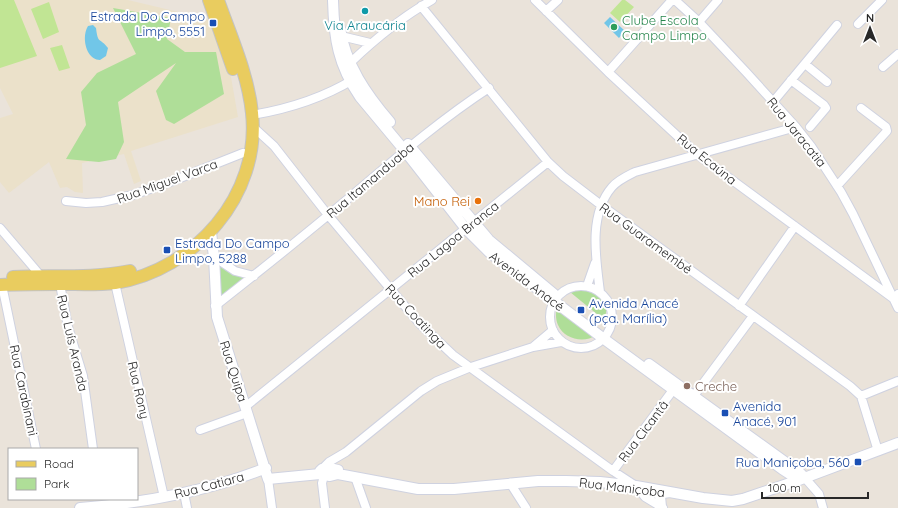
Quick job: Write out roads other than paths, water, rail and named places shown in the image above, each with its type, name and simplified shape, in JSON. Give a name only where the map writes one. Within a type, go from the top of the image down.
[{"type":"main road","points":[[1,282],[40,275],[78,276],[120,273],[154,264],[173,253],[195,236],[220,209],[230,191],[243,153],[244,111],[241,94],[209,0]]},
{"type":"main road","points":[[1,282],[84,285],[115,282],[142,276],[165,266],[188,252],[211,232],[229,208],[240,188],[249,158],[252,136],[249,91],[218,0]]},
{"type":"street","name":"Avenida Anacé","points":[[337,0],[342,36],[350,63],[353,80]]},
{"type":"street","name":"Avenida Anacé","points":[[337,0],[333,19],[343,68],[382,112],[407,149],[470,226],[489,240],[556,299],[692,399],[782,469],[802,479],[813,487],[819,494],[823,508]]},
{"type":"street","points":[[350,63],[370,43],[421,6],[432,0]]},
{"type":"street","name":"Rua Ecaúna","points":[[535,0],[608,72],[698,155],[795,226],[896,296]]},
{"type":"street","points":[[546,12],[558,0]]},
{"type":"street","points":[[608,72],[672,0]]},
{"type":"street","name":"Rua Jaracatia","points":[[675,0],[699,22],[796,127],[811,146],[853,214],[896,296],[898,308]]},
{"type":"street","points":[[699,22],[718,0]]},
{"type":"street","points":[[858,24],[882,0]]},
{"type":"street","name":"Rua Guaramembé","points":[[421,6],[548,162],[563,176],[850,386],[861,396]]},
{"type":"street","points":[[773,102],[837,25]]},
{"type":"street","points":[[342,36],[370,43]]},
{"type":"street","points":[[883,67],[898,54]]},
{"type":"street","points":[[805,64],[827,82]]},
{"type":"street","points":[[252,120],[338,89],[353,80]]},
{"type":"street","points":[[791,80],[826,108],[810,127]]},
{"type":"street","name":"Rua Itamanduaba","points":[[216,306],[407,149],[456,111],[489,88]]},
{"type":"street","points":[[837,186],[887,131],[886,127],[861,108]]},
{"type":"street","name":"Rua Coatinga","points":[[252,120],[328,215],[420,324],[434,338],[453,355],[636,486],[645,497],[660,505]]},
{"type":"street","points":[[600,292],[596,260],[597,230],[601,205],[612,186],[626,176],[635,172],[796,127]]},
{"type":"street","name":"Rua Miguel Varca","points":[[66,201],[102,202],[133,195],[243,153]]},
{"type":"street","name":"Rua Lagoa Branca","points":[[200,430],[246,410],[548,162]]},
{"type":"street","points":[[739,306],[795,226]]},
{"type":"street","points":[[0,228],[40,275]]},
{"type":"street","name":"Rua Quipa","points":[[211,232],[214,257],[216,306],[221,334],[266,468],[272,508]]},
{"type":"street","points":[[214,257],[235,271],[254,276]]},
{"type":"street","points":[[587,286],[596,260]]},
{"type":"street","name":"Rua Carabinani","points":[[1,282],[36,448]]},
{"type":"street","name":"Rua Rony","points":[[115,282],[164,497]]},
{"type":"street","name":"Rua Luís Aranda","points":[[60,284],[65,313],[82,376],[92,448]]},
{"type":"street","points":[[587,286],[600,292],[607,300],[611,309],[611,328],[598,343],[590,347],[580,349],[570,347],[561,342],[553,330],[550,316],[556,299],[563,291],[572,287],[587,286]]},
{"type":"street","points":[[692,399],[753,316]]},
{"type":"street","points":[[533,347],[553,330]]},
{"type":"street","name":"Avenida Anacé","points":[[605,336],[673,390],[692,399]]},
{"type":"street","points":[[325,508],[322,473],[329,462],[346,452],[432,384],[471,367],[533,347],[561,342]]},
{"type":"street","points":[[878,451],[861,396],[898,381]]},
{"type":"street","name":"Rua Cicantâ","points":[[613,471],[673,390]]},
{"type":"street","name":"Rua Maniçoba","points":[[322,473],[335,475],[338,472],[406,488],[433,490],[510,483],[566,481],[612,483],[703,498],[732,501],[743,499],[802,479],[898,443]]},
{"type":"street","points":[[338,472],[338,466],[346,452]]},
{"type":"street","name":"Rua Catiara","points":[[80,508],[102,503],[115,507],[184,493],[266,468]]},
{"type":"street","points":[[612,483],[613,471]]},
{"type":"street","points":[[268,479],[322,473]]},
{"type":"street","points":[[355,477],[366,508]]},
{"type":"street","points":[[510,483],[526,508]]},
{"type":"street","points":[[649,488],[650,496],[660,505]]},
{"type":"street","points":[[660,505],[660,496],[663,493],[670,492]]},
{"type":"street","points":[[184,493],[187,508]]},
{"type":"water","name":"Clube Escola Campo Limpo","points":[[610,17],[625,31],[619,38],[604,23]]},
{"type":"water","points":[[93,25],[96,28],[99,39],[108,48],[106,56],[100,60],[91,56],[85,42],[88,26]]},
{"type":"place","name":"Via Araucária","points":[[365,11]]},
{"type":"place","name":"Estrada Do Campo Limpo, 5551","points":[[213,23]]},
{"type":"place","name":"Clube Escola Campo Limpo","points":[[614,27]]},
{"type":"place","name":"Mano Rei","points":[[478,201]]},
{"type":"place","name":"Estrada Do Campo Limpo, 5288","points":[[167,250]]},
{"type":"place","name":"Avenida Anacé (pça. Marília)","points":[[581,310]]},
{"type":"place","name":"Creche","points":[[687,386]]},
{"type":"place","name":"Avenida Anacé, 901","points":[[725,413]]},
{"type":"place","name":"Rua Maniçoba, 560","points":[[858,462]]}]
